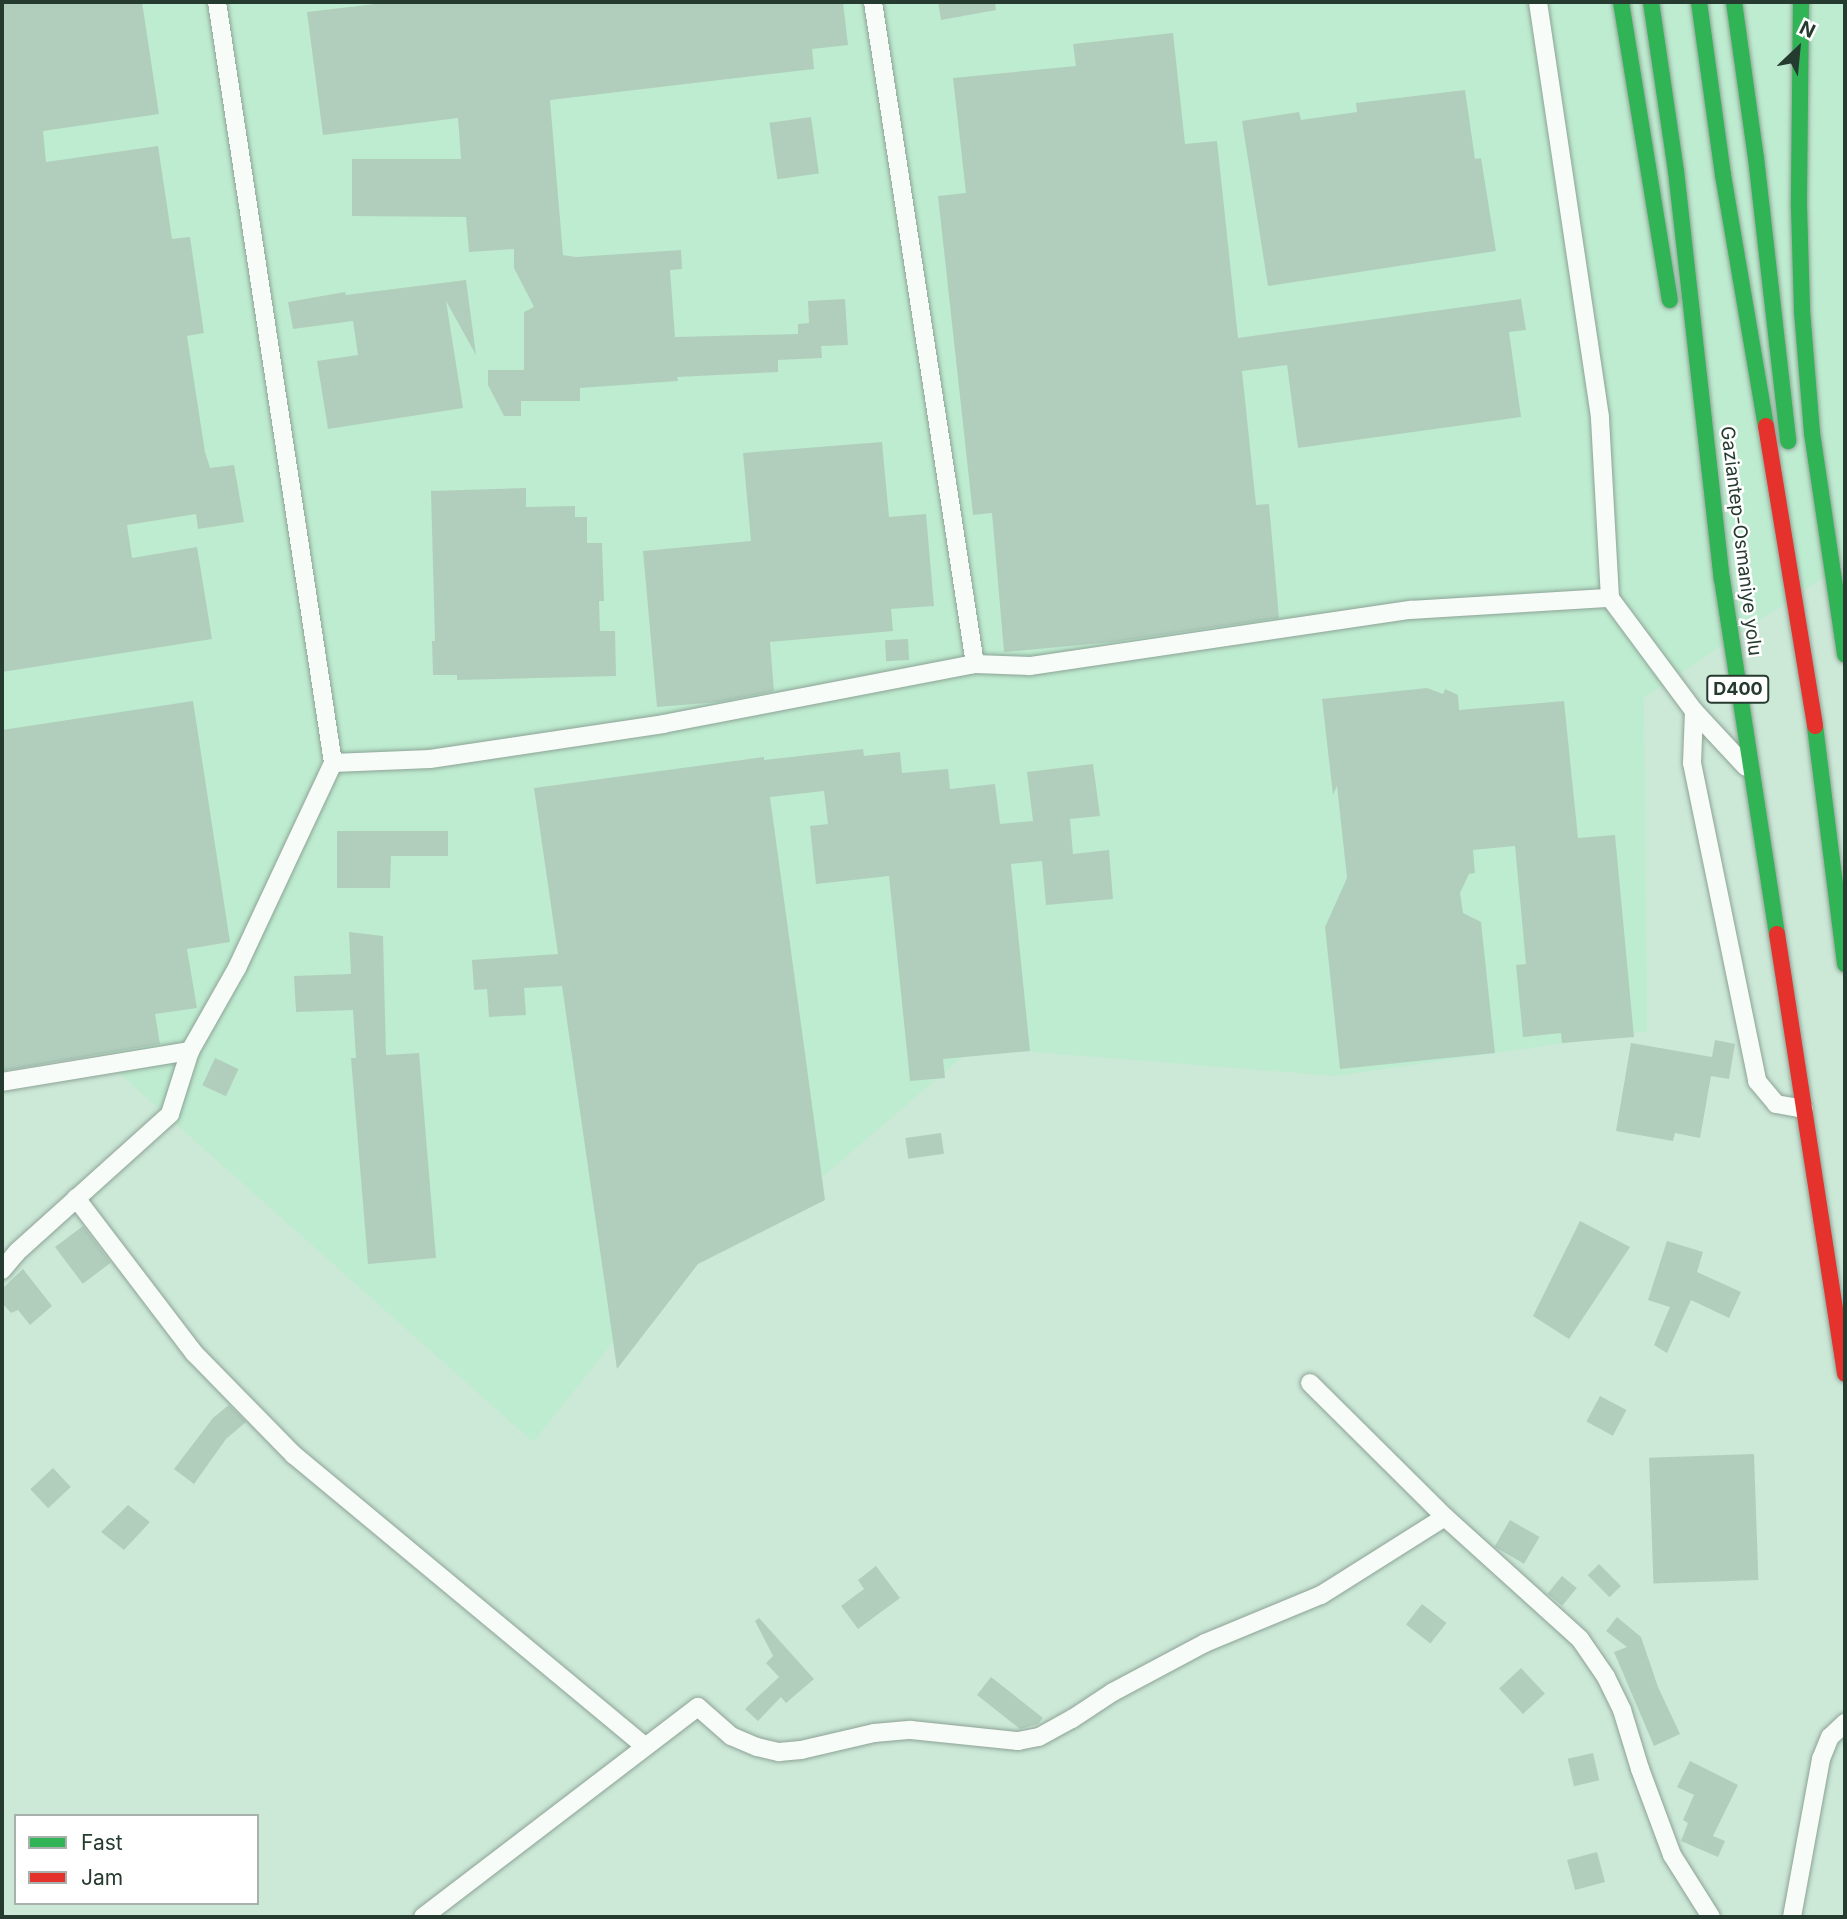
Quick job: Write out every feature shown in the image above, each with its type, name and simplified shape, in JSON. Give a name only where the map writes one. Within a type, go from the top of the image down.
[{"type":"highway","points":[[1621,2],[1671,312]]},
{"type":"highway","name":"Gaziantep-Osmaniye yolu","points":[[1651,2],[1676,172],[1722,579],[1845,1374]]},
{"type":"highway","name":"Gaziantep-Osmaniye yolu","points":[[1699,2],[1723,175],[1806,658],[1845,964]]},
{"type":"highway","points":[[1734,2],[1756,158],[1788,435],[1787,552]]},
{"type":"highway","points":[[1801,2],[1799,206],[1802,311],[1812,432],[1845,655]]},
{"type":"highway","name":"D400","points":[[1693,468],[1722,579]]},
{"type":"street","points":[[2,1270],[76,1198],[170,1114],[190,1051],[237,968],[333,763],[217,2]]},
{"type":"street","points":[[873,2],[975,664]]},
{"type":"street","points":[[1538,2],[1600,417],[1610,598],[1694,711],[1751,771]]},
{"type":"street","points":[[333,763],[430,759],[663,724],[975,664],[1030,666],[1411,610],[1610,598]]},
{"type":"street","points":[[1694,711],[1692,763],[1758,1082],[1776,1104],[1804,1109]]},
{"type":"street","points":[[2,1082],[190,1051]]},
{"type":"street","points":[[76,1198],[194,1353],[294,1455],[643,1746]]},
{"type":"street","points":[[1310,1383],[1445,1517],[1580,1639],[1606,1676],[1622,1710],[1640,1769],[1672,1855],[1711,1917]]},
{"type":"street","points":[[423,1917],[643,1746],[698,1707],[731,1736],[757,1747],[779,1752],[801,1750],[874,1733],[911,1730],[1018,1741],[1039,1737],[1112,1692],[1205,1643],[1321,1595],[1445,1517]]},
{"type":"street","points":[[1792,1917],[1821,1759],[1830,1737],[1845,1723]]},
{"type":"shaded area","points":[[2,2],[1845,2],[1845,572],[1842,565],[1644,698],[1647,1031],[1334,1076],[974,1047],[808,1189],[694,1241],[533,1442],[94,1051],[2,1064]]},
{"type":"building","points":[[2,2],[142,2],[159,114],[43,131],[46,162],[158,146],[172,239],[190,237],[204,333],[187,336],[205,452],[210,468],[234,465],[244,522],[198,529],[196,514],[127,525],[132,558],[197,547],[212,639],[2,672]]},
{"type":"building","points":[[392,2],[843,2],[848,45],[812,49],[814,69],[550,100],[563,255],[576,257],[681,250],[682,269],[670,270],[675,337],[798,334],[798,324],[809,323],[808,301],[845,299],[848,345],[821,346],[822,358],[778,360],[778,372],[677,377],[678,381],[580,388],[580,401],[521,401],[521,416],[504,416],[488,385],[488,370],[524,370],[524,312],[534,307],[514,268],[514,249],[469,252],[466,217],[352,216],[352,159],[461,159],[458,118],[323,135],[307,12]]},
{"type":"building","points":[[938,2],[995,2],[996,10],[941,20]]},
{"type":"building","points":[[1173,33],[1185,144],[1217,141],[1238,338],[1521,299],[1526,330],[1509,332],[1521,417],[1298,448],[1287,365],[1242,371],[1256,505],[1269,504],[1279,618],[1113,642],[1004,652],[992,513],[973,515],[938,196],[966,193],[953,78],[1076,66],[1073,44]]},
{"type":"building","points":[[1465,90],[1475,159],[1481,158],[1496,251],[1268,286],[1242,121],[1299,112],[1301,120],[1357,112],[1356,103]]},
{"type":"building","points":[[811,117],[819,173],[777,179],[769,123]]},
{"type":"building","points":[[466,280],[476,355],[446,301],[463,408],[328,429],[317,361],[358,355],[353,321],[293,329],[288,302],[345,292],[346,295]]},
{"type":"building","points":[[882,442],[889,517],[926,514],[934,606],[891,609],[893,631],[770,642],[774,691],[719,702],[657,707],[643,551],[751,541],[743,453]]},
{"type":"building","points":[[526,488],[526,507],[575,506],[575,517],[587,517],[587,543],[602,543],[604,601],[599,601],[600,631],[615,631],[616,676],[457,680],[457,675],[433,675],[432,641],[435,641],[431,491]]},
{"type":"building","points":[[908,639],[909,660],[886,661],[885,640]]},
{"type":"building","points":[[1427,688],[1443,694],[1445,689],[1458,695],[1459,710],[1564,701],[1578,838],[1615,835],[1634,1037],[1562,1043],[1561,1033],[1523,1037],[1516,965],[1526,964],[1515,846],[1473,850],[1475,873],[1469,874],[1460,893],[1463,913],[1481,922],[1495,1053],[1340,1069],[1325,927],[1347,878],[1337,786],[1333,795],[1322,699]]},
{"type":"building","points":[[193,701],[230,942],[187,949],[197,1008],[155,1014],[160,1044],[2,1071],[2,730]]},
{"type":"building","points":[[863,749],[864,756],[900,752],[902,773],[948,769],[950,789],[995,784],[1000,824],[1033,821],[1027,772],[1093,764],[1100,816],[1070,819],[1073,854],[1109,850],[1113,899],[1046,905],[1042,861],[1011,864],[1030,1051],[943,1059],[945,1078],[910,1081],[889,876],[816,884],[810,826],[828,824],[824,791],[770,797],[825,1200],[698,1264],[617,1369],[562,986],[524,988],[526,1015],[489,1017],[487,989],[474,990],[472,960],[558,954],[534,788],[764,757],[764,760]]},
{"type":"building","points":[[337,831],[448,831],[448,856],[391,856],[390,888],[337,888]]},
{"type":"building","points":[[349,932],[383,936],[386,1055],[419,1053],[436,1258],[368,1264],[351,1058],[356,1058],[353,1010],[296,1012],[294,976],[351,974]]},
{"type":"building","points":[[1715,1040],[1735,1044],[1729,1079],[1711,1076],[1700,1138],[1675,1133],[1673,1141],[1616,1131],[1631,1043],[1712,1057]]},
{"type":"building","points":[[215,1058],[239,1069],[226,1096],[202,1085]]},
{"type":"building","points":[[941,1133],[944,1154],[908,1159],[905,1138]]},
{"type":"building","points":[[1580,1221],[1630,1247],[1569,1339],[1533,1316]]},
{"type":"building","points":[[83,1226],[111,1263],[83,1284],[55,1247]]},
{"type":"building","points":[[1667,1241],[1703,1252],[1697,1272],[1741,1292],[1729,1318],[1691,1300],[1667,1353],[1654,1345],[1670,1307],[1648,1300]]},
{"type":"building","points":[[23,1269],[52,1306],[30,1325],[18,1310],[11,1313],[2,1303],[2,1289]]},
{"type":"building","points":[[1600,1396],[1626,1410],[1613,1436],[1586,1422]]},
{"type":"building","points":[[229,1405],[246,1422],[226,1439],[194,1484],[174,1469],[213,1418]]},
{"type":"building","points":[[1754,1454],[1758,1580],[1653,1584],[1649,1458]]},
{"type":"building","points":[[53,1468],[71,1487],[48,1508],[30,1489]]},
{"type":"building","points":[[128,1505],[150,1522],[124,1550],[101,1532]]},
{"type":"building","points":[[1510,1520],[1539,1537],[1524,1564],[1494,1547]]},
{"type":"building","points":[[1599,1564],[1621,1586],[1610,1597],[1588,1575]]},
{"type":"building","points":[[876,1566],[900,1598],[858,1629],[841,1606],[864,1589],[858,1580]]},
{"type":"building","points":[[1562,1576],[1577,1588],[1562,1606],[1548,1594]]},
{"type":"building","points":[[1422,1604],[1446,1623],[1430,1644],[1406,1624]]},
{"type":"building","points":[[1617,1617],[1641,1637],[1658,1687],[1680,1734],[1654,1746],[1614,1652],[1627,1647],[1606,1631]]},
{"type":"building","points":[[759,1618],[814,1679],[786,1703],[781,1697],[758,1721],[745,1709],[779,1677],[766,1663],[773,1656],[755,1621]]},
{"type":"building","points":[[1521,1668],[1545,1694],[1523,1714],[1499,1688]]},
{"type":"building","points":[[991,1677],[1043,1718],[1038,1724],[1020,1729],[977,1695]]},
{"type":"building","points":[[1593,1753],[1599,1780],[1574,1786],[1568,1759]]},
{"type":"building","points":[[1690,1761],[1738,1785],[1713,1836],[1725,1841],[1718,1857],[1681,1841],[1688,1823],[1683,1820],[1694,1795],[1677,1787]]},
{"type":"building","points":[[1597,1852],[1605,1882],[1575,1890],[1567,1860]]},
{"type":"traffic: fast","points":[[1621,2],[1670,300]]},
{"type":"traffic: fast","points":[[1651,2],[1676,171],[1722,579],[1777,934]]},
{"type":"traffic: fast","points":[[1699,2],[1723,175],[1766,426]]},
{"type":"traffic: fast","points":[[1734,2],[1756,158],[1788,441]]},
{"type":"traffic: fast","points":[[1801,2],[1799,207],[1802,311],[1812,433],[1845,655]]},
{"type":"traffic: fast","points":[[1815,726],[1845,964]]},
{"type":"traffic: jam","points":[[1766,426],[1815,726]]},
{"type":"traffic: jam","points":[[1777,934],[1845,1374]]}]
